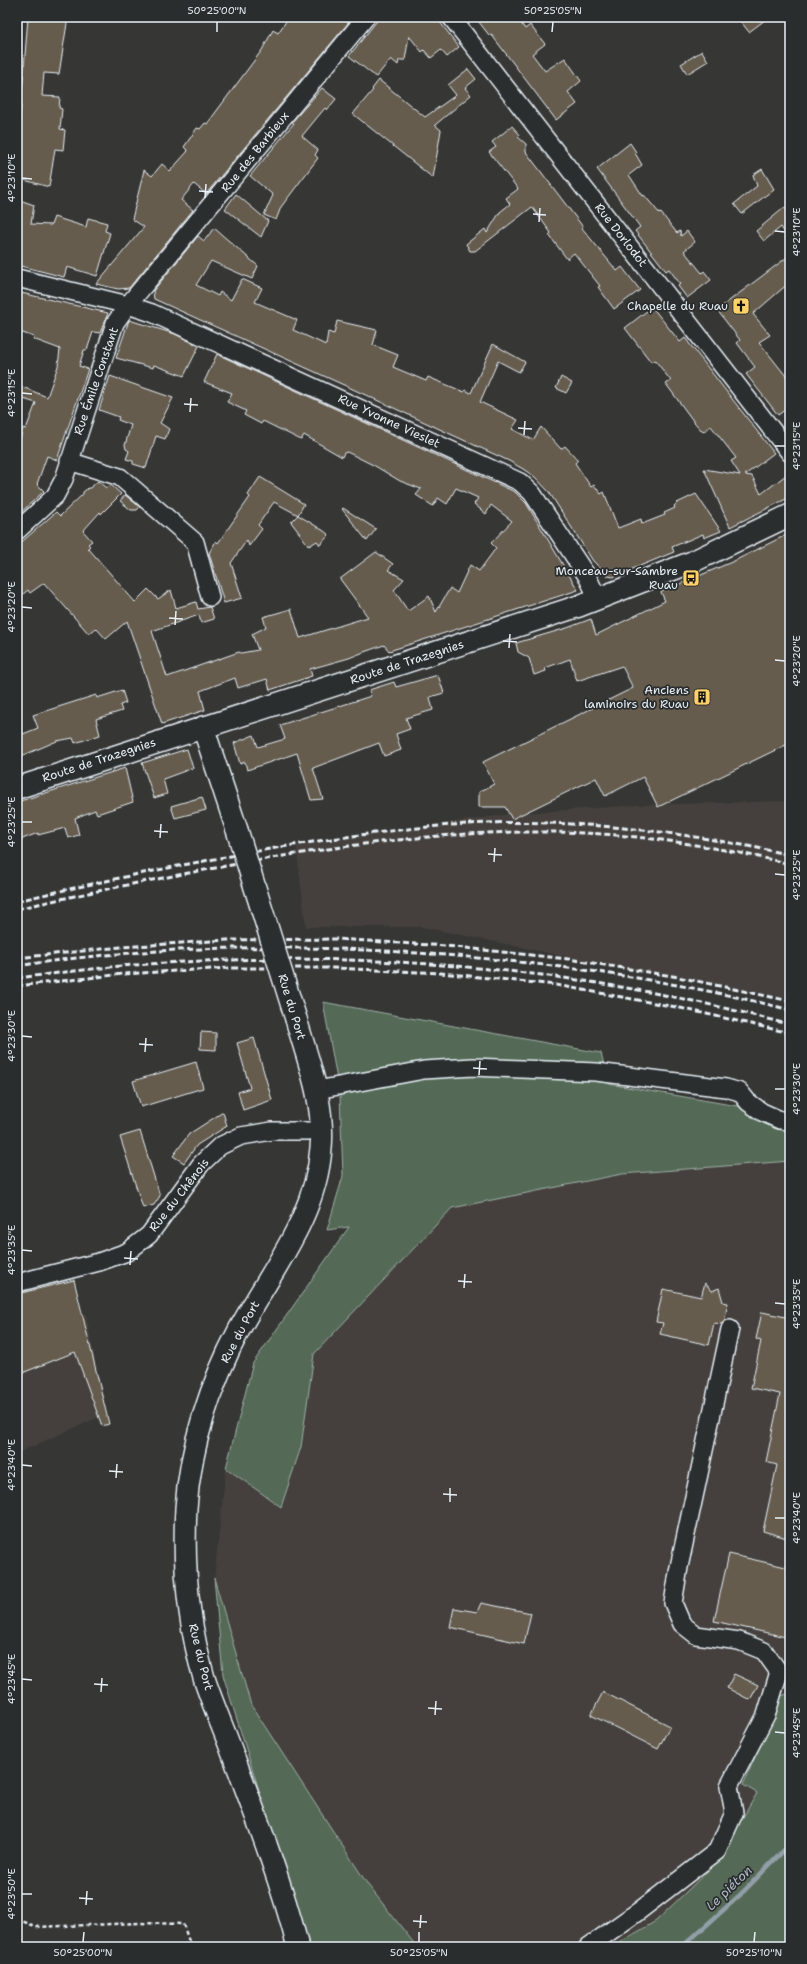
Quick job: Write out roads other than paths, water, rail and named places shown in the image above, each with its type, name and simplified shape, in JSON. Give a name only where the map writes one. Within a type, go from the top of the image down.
[{"type":"main road","name":"Route de Trazegnies","points":[[17,788],[598,599],[692,562],[790,515]]},
{"type":"main road","name":"Rue du Port","points":[[203,727],[296,1018],[317,1090],[322,1131],[317,1176],[306,1213],[240,1328],[222,1363],[194,1452],[186,1506],[185,1558],[187,1592],[191,1621],[204,1678],[259,1824],[298,1947]]},
{"type":"street","name":"Rue des Barbieux","points":[[128,305],[366,17]]},
{"type":"street","name":"Rue Dorlodot","points":[[451,17],[790,453]]},
{"type":"street","name":"Rue Yvonne Vieslet","points":[[17,278],[128,305],[206,337],[520,482],[532,493],[587,576],[598,599]]},
{"type":"street","name":"Rue Émile Constant","points":[[17,531],[55,496],[64,479],[115,323],[128,305]]},
{"type":"street","points":[[69,461],[120,477],[195,542],[210,597]]},
{"type":"street","points":[[317,1090],[424,1070],[474,1067],[596,1072],[726,1088],[740,1092],[748,1102],[762,1112],[780,1120],[790,1121]]},
{"type":"street","name":"Rue du Chênois","points":[[17,1283],[99,1262],[127,1252],[149,1235],[201,1164],[220,1146],[241,1136],[272,1131],[322,1131]]},
{"type":"street","points":[[588,1947],[639,1911],[717,1851],[734,1813],[729,1786],[766,1715],[785,1670],[764,1651],[739,1641],[696,1635],[682,1624],[673,1603],[679,1567],[730,1329]]},
{"type":"waterway","name":"Le piéton","points":[[682,1947],[740,1895],[790,1844]]},
{"type":"railway","points":[[17,901],[171,868],[286,846],[381,832],[465,824],[521,822],[579,824],[670,833],[790,855]]},
{"type":"railway","points":[[17,909],[132,884],[285,856],[396,840],[470,834],[508,832],[607,834],[668,841],[730,851],[790,864]]},
{"type":"railway","points":[[17,958],[121,947],[227,940],[336,939],[446,946],[568,959],[678,977],[790,1001]]},
{"type":"railway","points":[[17,966],[140,952],[201,949],[263,948],[386,951],[509,961],[650,980],[755,1001],[790,1010]]},
{"type":"railway","points":[[17,978],[122,966],[205,961],[290,959],[374,961],[459,966],[543,975],[626,988],[709,1004],[790,1025]]},
{"type":"railway","points":[[17,986],[123,974],[230,968],[334,968],[441,973],[556,985],[676,1007],[790,1033]]},
{"type":"place","name":"Chapelle du Ruau","points":[[741,306]]},
{"type":"place","name":"Monceau-sur-Sambre Ruau","points":[[691,578]]},
{"type":"place","name":"Anciens laminoirs du Ruau","points":[[702,697]]}]
